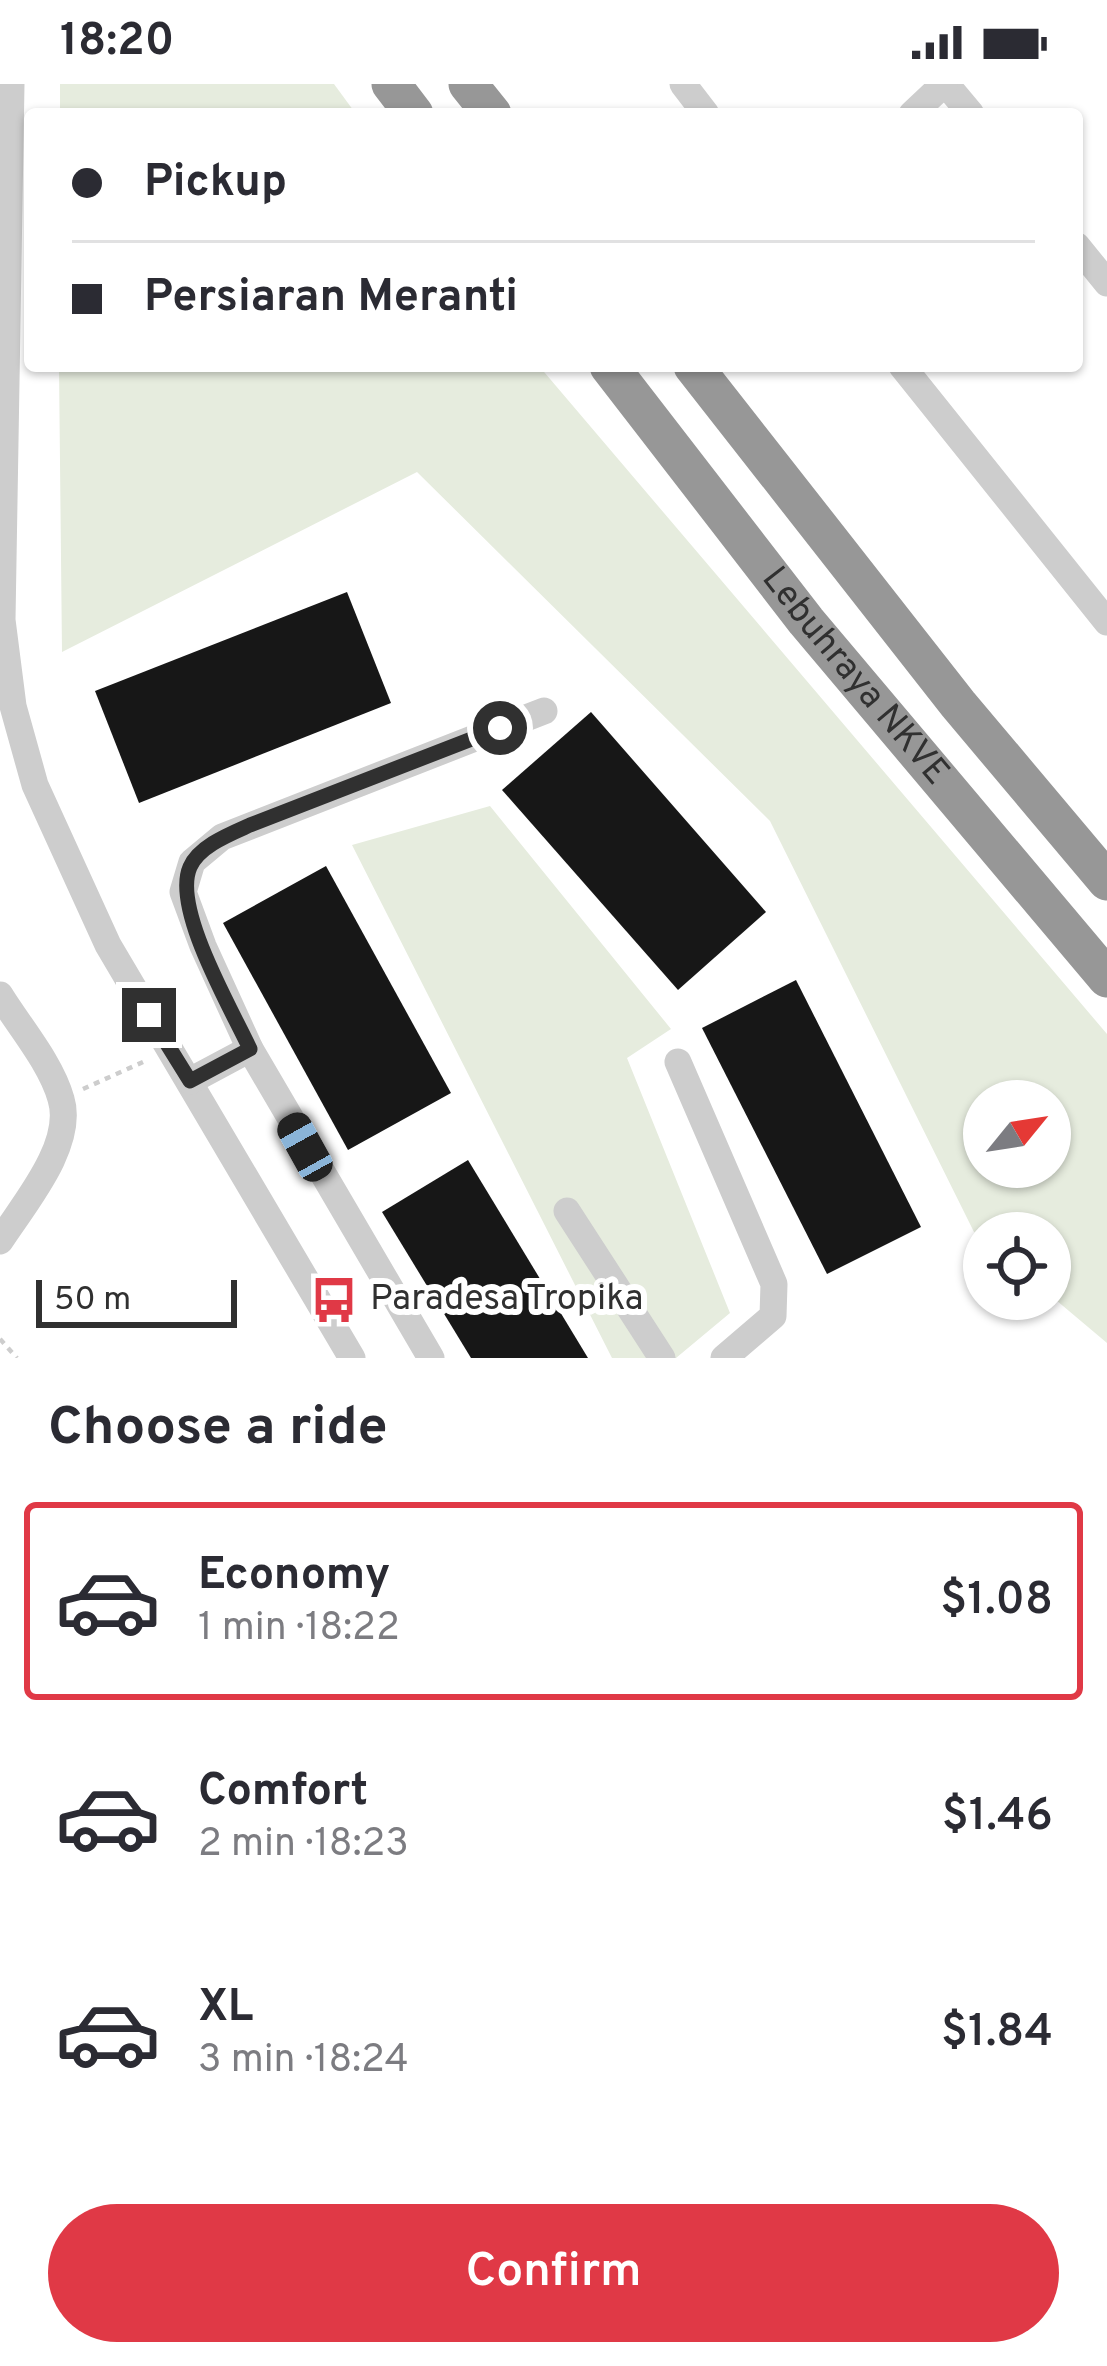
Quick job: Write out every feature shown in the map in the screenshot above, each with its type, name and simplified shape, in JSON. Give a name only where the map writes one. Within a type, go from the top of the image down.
[{"type":"highway","points":[[391,84],[409,108]]},
{"type":"highway","points":[[468,84],[487,108]]},
{"type":"highway","name":"Lebuhraya NKVE","points":[[614,372],[806,621],[1107,978]]},
{"type":"highway","name":"Lebuhraya NKVE","points":[[698,372],[958,704],[1107,881]]},
{"type":"street","points":[[683,84],[701,108]]},
{"type":"street","points":[[919,108],[945,84],[966,108]]},
{"type":"street","points":[[7,100],[2,620],[13,706],[35,785],[108,945],[352,1358]]},
{"type":"street","points":[[1083,253],[1107,283]]},
{"type":"street","points":[[907,372],[1107,622]]},
{"type":"street","points":[[431,1358],[250,1049],[183,892],[192,862],[222,837],[544,711]]},
{"type":"street","points":[[0,995],[62,1100],[63,1124],[0,1241]]},
{"type":"street","points":[[190,1081],[250,1049]]},
{"type":"street","points":[[678,1062],[774,1285],[773,1316],[724,1358]]},
{"type":"street","points":[[567,1211],[662,1358]]},
{"type":"path","points":[[62,1100],[169,1049]]},
{"type":"path","points":[[0,1339],[17,1358]]},
{"type":"shaded area","points":[[60,84],[334,84],[352,108],[60,108]]},
{"type":"shaded area","points":[[59,372],[544,372],[1107,1034],[1107,1343],[1071,1313],[1071,1212],[964,1212],[770,821],[417,472],[62,652]]},
{"type":"shaded area","points":[[490,806],[671,1029],[627,1058],[730,1313],[676,1358],[612,1358],[352,845]]},
{"type":"building","points":[[347,592],[391,703],[139,803],[95,691]]},
{"type":"building","points":[[591,712],[766,912],[678,990],[502,790]]},
{"type":"building","points":[[326,866],[451,1093],[348,1150],[223,923]]},
{"type":"building","points":[[796,980],[921,1227],[827,1274],[702,1028]]},
{"type":"building","points":[[468,1160],[588,1358],[471,1358],[382,1212]]},
{"type":"place","name":"Paradesa Tropika","points":[[334,1300]]},
{"type":"route","points":[[149,1015],[190,1081],[250,1049],[183,892],[192,862],[222,837],[500,728]]}]
